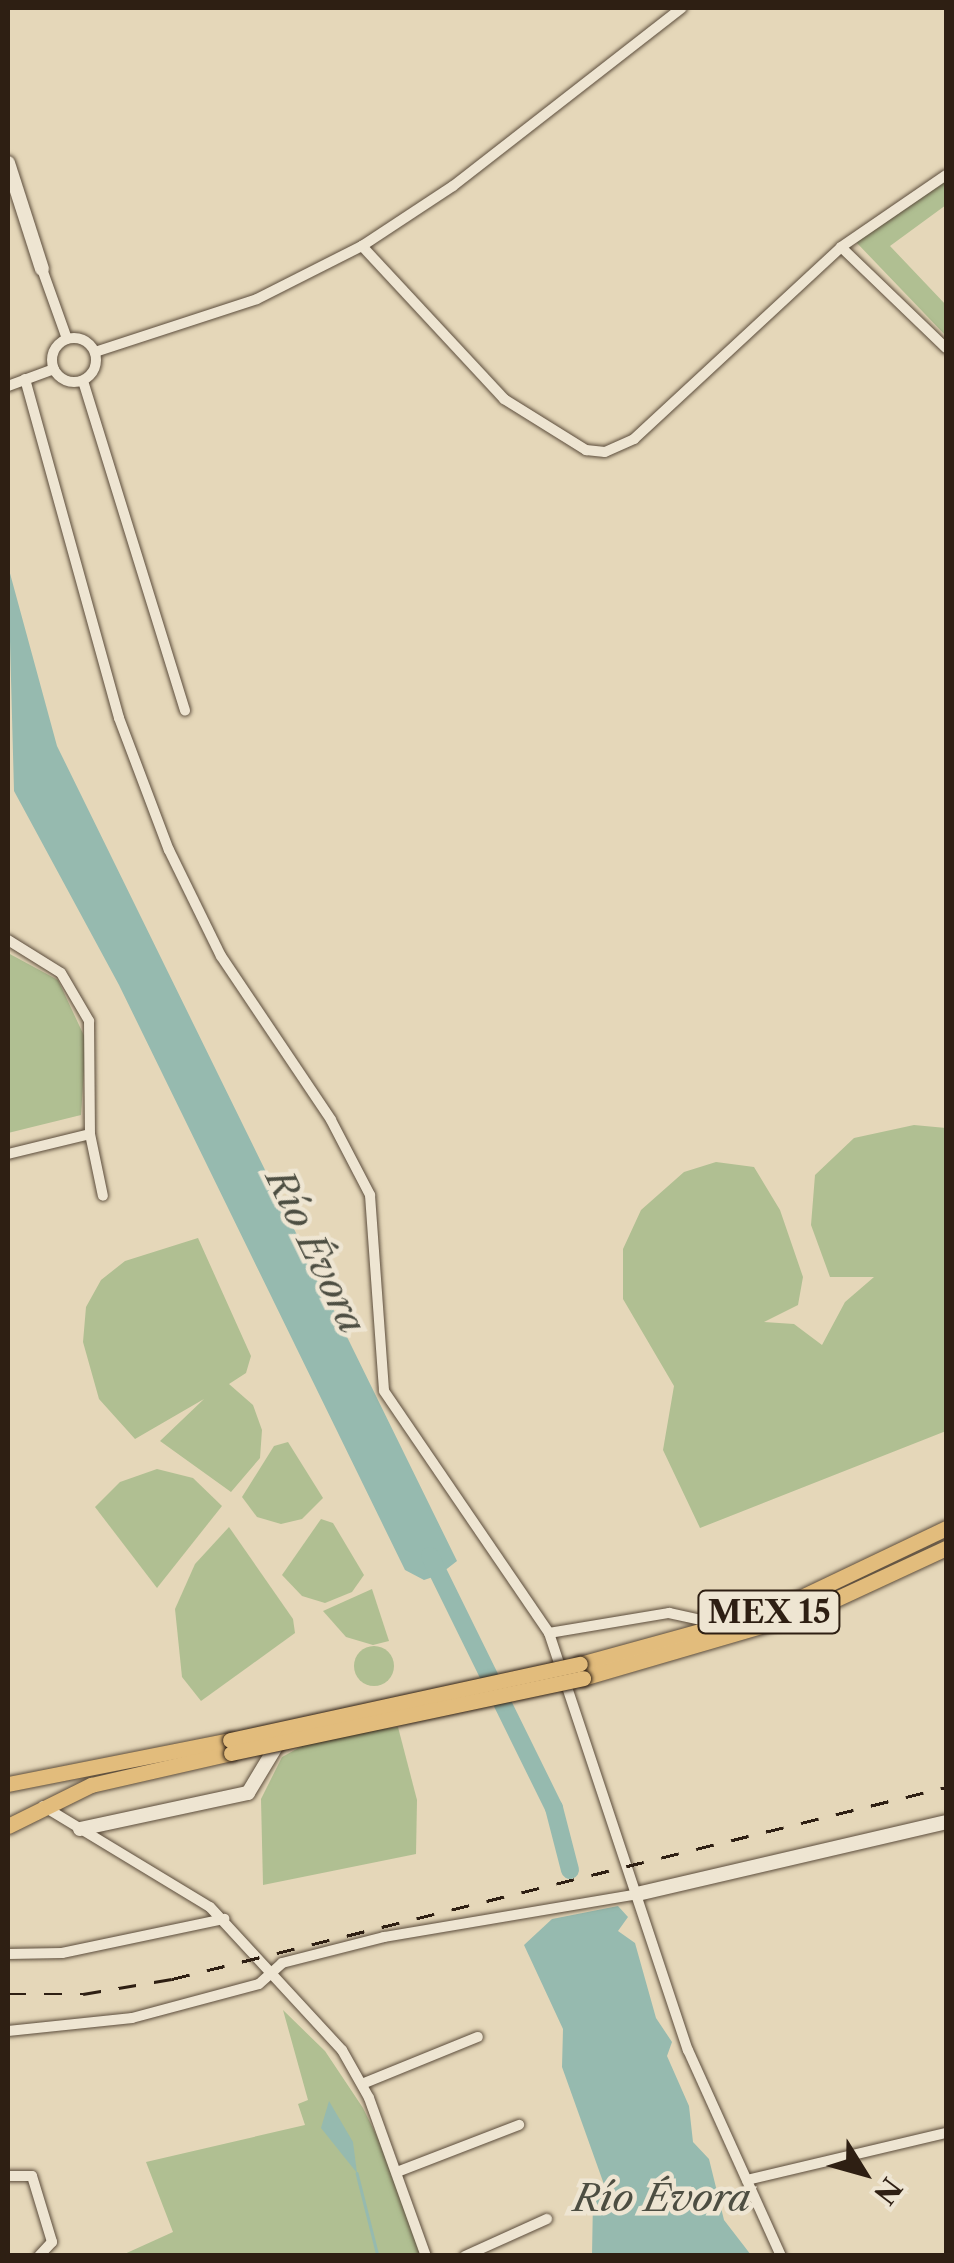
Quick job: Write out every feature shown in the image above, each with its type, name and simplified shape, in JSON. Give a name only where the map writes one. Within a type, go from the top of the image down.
[{"type":"main road","name":"MEX 15","points":[[8,1784],[231,1746],[581,1671],[815,1595],[946,1528]]},
{"type":"main road","name":"MEX 15","points":[[8,1826],[75,1791],[231,1746],[278,1743],[808,1612],[946,1548]]},
{"type":"street","points":[[95,352],[256,299],[362,246],[453,186],[682,8]]},
{"type":"street","points":[[8,163],[68,339]]},
{"type":"street","points":[[362,246],[504,399],[548,432],[604,452],[634,439],[841,246],[946,175]]},
{"type":"street","points":[[841,246],[946,348]]},
{"type":"street","points":[[68,339],[85,340],[95,352],[94,370],[83,381],[67,382],[54,368],[54,350],[68,339]]},
{"type":"street","points":[[9,386],[54,368]]},
{"type":"street","points":[[25,379],[119,718],[170,850],[221,956],[331,1120],[370,1194],[384,1391],[548,1632],[688,2050],[781,2256]]},
{"type":"street","points":[[83,381],[185,711]]},
{"type":"street","points":[[8,940],[61,972],[89,1021],[90,1134],[103,1196]]},
{"type":"street","points":[[8,1154],[90,1134]]},
{"type":"street","points":[[548,1632],[670,1614],[726,1626]]},
{"type":"street","points":[[80,1829],[248,1792],[278,1743]]},
{"type":"street","points":[[42,1805],[224,1919],[342,2050],[362,2084],[426,2256]]},
{"type":"street","points":[[8,2031],[132,2018],[270,1974],[282,1963],[384,1937],[637,1894],[946,1822]]},
{"type":"street","points":[[8,1954],[62,1953],[224,1919]]},
{"type":"street","points":[[362,2084],[478,2037]]},
{"type":"street","points":[[397,2172],[518,2125]]},
{"type":"street","points":[[746,2180],[946,2133]]},
{"type":"street","points":[[8,2176],[32,2176],[52,2242],[39,2256]]},
{"type":"street","points":[[465,2256],[547,2219]]},
{"type":"green space","points":[[946,180],[946,205],[890,246],[946,305],[946,336],[856,242]]},
{"type":"green space","points":[[8,953],[58,980],[86,1040],[81,1115],[8,1133]]},
{"type":"green space","points":[[914,1125],[946,1128],[946,1431],[700,1528],[663,1450],[674,1386],[623,1299],[623,1249],[641,1210],[684,1172],[716,1162],[754,1167],[780,1210],[803,1277],[798,1305],[764,1322],[794,1324],[822,1345],[845,1302],[874,1277],[830,1277],[811,1225],[815,1175],[854,1138]]},
{"type":"green space","points":[[198,1238],[251,1356],[246,1373],[229,1384],[253,1405],[262,1430],[260,1458],[231,1492],[160,1441],[204,1399],[135,1439],[99,1399],[83,1342],[86,1307],[101,1280],[125,1261]]},
{"type":"green space","points":[[288,1442],[323,1498],[302,1519],[281,1524],[257,1517],[242,1497],[274,1446]]},
{"type":"green space","points":[[157,1469],[193,1478],[222,1506],[157,1588],[95,1507],[120,1482]]},
{"type":"green space","points":[[321,1519],[333,1523],[364,1575],[352,1592],[325,1603],[302,1596],[282,1575]]},
{"type":"green space","points":[[229,1527],[293,1619],[295,1633],[201,1701],[182,1677],[175,1609],[195,1564]]},
{"type":"green space","points":[[372,1589],[389,1641],[373,1645],[346,1637],[323,1611]]},
{"type":"green space","points":[[374,1646],[388,1652],[394,1666],[388,1680],[374,1686],[360,1680],[354,1666],[360,1652]]},
{"type":"green space","points":[[398,1727],[417,1800],[416,1854],[263,1885],[261,1799],[282,1757],[315,1739]]},
{"type":"green space","points":[[283,2010],[325,2051],[363,2108],[400,2183],[421,2256],[120,2256],[173,2232],[146,2162],[305,2125],[298,2104],[308,2100]]},
{"type":"water","name":"Río Évora","points":[[8,566],[57,746],[457,1561],[439,1575],[424,1580],[405,1570],[119,985],[14,791]]},
{"type":"water","name":"Río Évora","points":[[618,1906],[628,1917],[618,1931],[635,1943],[656,2018],[672,2042],[667,2056],[689,2106],[693,2142],[709,2159],[724,2220],[751,2255],[592,2255],[593,2200],[606,2190],[562,2067],[563,2029],[524,1945],[552,1919]]},
{"type":"water","points":[[329,2101],[353,2142],[357,2173],[321,2128]]},
{"type":"waterway","name":"Río Évora","points":[[430,1556],[554,1808],[570,1870]]},
{"type":"waterway","points":[[357,2173],[378,2256]]},
{"type":"railway","points":[[8,1994],[83,1994],[172,1979],[946,1787]]}]
